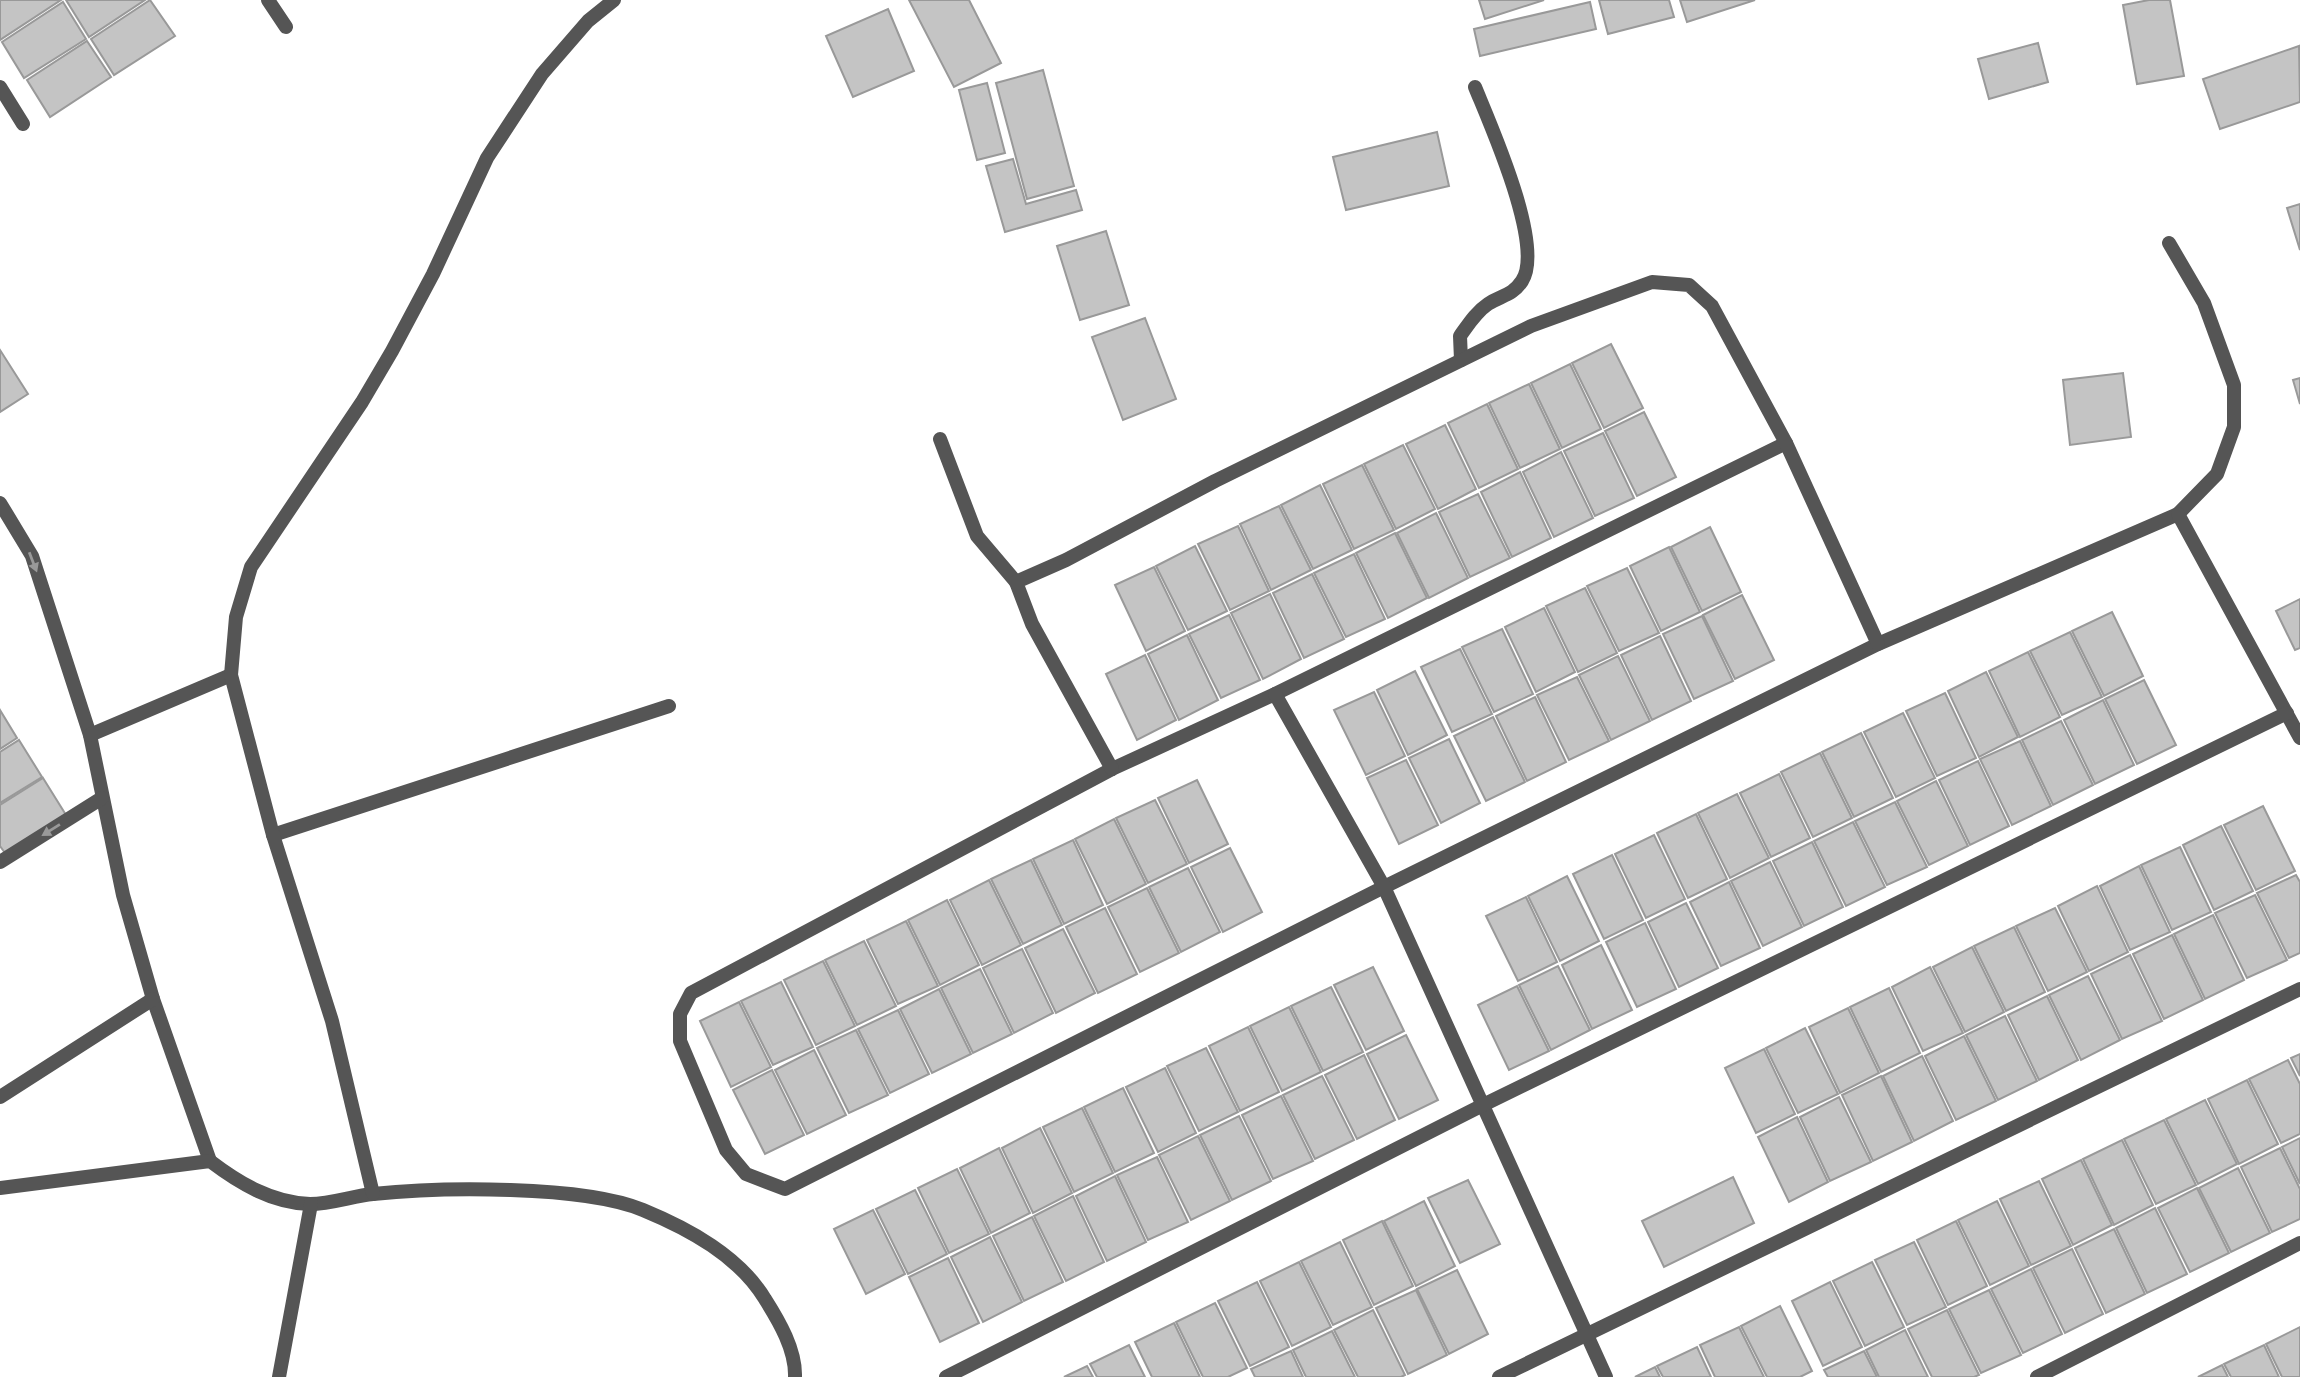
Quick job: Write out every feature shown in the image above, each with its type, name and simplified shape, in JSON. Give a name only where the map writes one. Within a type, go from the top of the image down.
[{"type":"street","points":[[268,0],[286,27]]},
{"type":"street","points":[[373,1194],[332,1021],[273,835],[231,675],[236,617],[250,567],[362,402],[392,351],[433,274],[486,158],[541,74],[587,21],[614,0]]},
{"type":"street","points":[[0,87],[23,124]]},
{"type":"street","points":[[1461,360],[1460,336],[1489,303],[1510,295],[1524,278],[1528,254],[1522,215],[1475,87]]},
{"type":"street","points":[[1786,443],[1275,694],[1112,769],[691,993],[680,1014],[680,1041],[726,1150],[746,1174],[785,1189],[1384,887],[1878,644],[2178,514],[2217,474],[2234,427],[2234,385],[2204,303],[2169,243]]},
{"type":"street","points":[[1016,582],[1066,560],[1215,481],[1531,326],[1652,282],[1689,285],[1712,306],[1786,443],[1878,644]]},
{"type":"street","points":[[940,439],[977,536],[1016,582],[1032,624],[1112,769]]},
{"type":"street","points":[[0,503],[32,556],[90,736],[123,895],[153,999],[210,1161],[240,1183],[272,1196],[311,1204],[373,1194],[532,1192],[591,1198],[641,1209],[718,1249],[752,1277],[779,1321],[795,1366],[795,1377]]},
{"type":"street","points":[[2178,514],[2300,738]]},
{"type":"street","points":[[90,736],[164,701],[231,675]]},
{"type":"street","points":[[1275,694],[1384,887],[1606,1377]]},
{"type":"street","points":[[273,835],[669,706]]},
{"type":"street","points":[[946,1377],[1481,1106],[2287,713]]},
{"type":"street","points":[[0,862],[102,798]]},
{"type":"street","points":[[1499,1377],[2300,989]]},
{"type":"street","points":[[0,1097],[153,999]]},
{"type":"street","points":[[0,1188],[210,1161]]},
{"type":"street","points":[[279,1377],[311,1204]]},
{"type":"street","points":[[2037,1377],[2300,1243]]},
{"type":"building","points":[[0,0],[61,0],[0,40]]},
{"type":"building","points":[[66,0],[145,0],[89,37]]},
{"type":"building","points":[[150,0],[175,36],[114,75],[91,39]]},
{"type":"building","points":[[909,0],[969,0],[1001,63],[954,87]]},
{"type":"building","points":[[1479,0],[1544,0],[1485,19]]},
{"type":"building","points":[[1599,0],[1669,0],[1674,17],[1608,34]]},
{"type":"building","points":[[1680,0],[1755,0],[1687,22]]},
{"type":"building","points":[[2149,0],[2170,0],[2184,76],[2137,84],[2123,5]]},
{"type":"building","points":[[63,2],[86,39],[24,78],[2,42]]},
{"type":"building","points":[[1590,2],[1596,29],[1480,56],[1474,29]]},
{"type":"building","points":[[888,9],[914,71],[853,97],[826,36]]},
{"type":"building","points":[[87,41],[111,77],[50,117],[27,80]]},
{"type":"building","points":[[2038,43],[2048,82],[1989,99],[1978,59]]},
{"type":"building","points":[[2299,46],[2300,102],[2220,129],[2203,79]]},
{"type":"building","points":[[1043,70],[1074,186],[1027,199],[996,83]]},
{"type":"building","points":[[987,83],[1005,153],[977,160],[959,90]]},
{"type":"building","points":[[1437,132],[1449,186],[1346,210],[1333,157]]},
{"type":"building","points":[[1013,159],[1026,204],[1076,190],[1082,210],[1005,232],[986,166]]},
{"type":"building","points":[[2300,204],[2300,250],[2287,208]]},
{"type":"building","points":[[1106,231],[1129,305],[1080,320],[1057,246]]},
{"type":"building","points":[[1145,318],[1176,399],[1123,420],[1092,337]]},
{"type":"building","points":[[1611,344],[1643,408],[1604,428],[1572,363]]},
{"type":"building","points":[[0,350],[28,394],[0,412]]},
{"type":"building","points":[[1570,364],[1601,429],[1562,448],[1531,383]]},
{"type":"building","points":[[2123,373],[2131,437],[2070,445],[2063,380]]},
{"type":"building","points":[[2300,378],[2300,404],[2293,380]]},
{"type":"building","points":[[1529,384],[1560,449],[1520,468],[1489,403]]},
{"type":"building","points":[[1487,404],[1518,469],[1479,488],[1448,423]]},
{"type":"building","points":[[1644,412],[1676,477],[1637,496],[1605,431]]},
{"type":"building","points":[[1445,425],[1476,489],[1438,509],[1406,444]]},
{"type":"building","points":[[1603,433],[1634,498],[1595,516],[1564,451]]},
{"type":"building","points":[[1403,445],[1435,509],[1396,529],[1364,464]]},
{"type":"building","points":[[1561,452],[1593,518],[1554,537],[1523,472]]},
{"type":"building","points":[[1362,465],[1394,530],[1354,549],[1323,484]]},
{"type":"building","points":[[1520,472],[1551,538],[1512,557],[1481,492]]},
{"type":"building","points":[[1320,485],[1352,550],[1313,569],[1281,505]]},
{"type":"building","points":[[1478,494],[1510,558],[1470,577],[1439,512]]},
{"type":"building","points":[[1279,506],[1311,570],[1271,590],[1240,524]]},
{"type":"building","points":[[1436,513],[1468,578],[1429,598],[1397,533]]},
{"type":"building","points":[[1238,526],[1269,591],[1230,610],[1198,544]]},
{"type":"building","points":[[1710,527],[1741,592],[1702,611],[1671,547]]},
{"type":"building","points":[[1395,533],[1427,598],[1388,618],[1356,553]]},
{"type":"building","points":[[1195,546],[1227,611],[1188,630],[1156,566]]},
{"type":"building","points":[[1669,547],[1700,612],[1661,631],[1630,566]]},
{"type":"building","points":[[1354,554],[1385,619],[1346,637],[1314,573]]},
{"type":"building","points":[[1154,567],[1185,631],[1146,651],[1115,585]]},
{"type":"building","points":[[1627,568],[1659,633],[1619,651],[1587,586]]},
{"type":"building","points":[[1312,574],[1344,639],[1304,658],[1273,593]]},
{"type":"building","points":[[1585,588],[1617,653],[1578,672],[1546,606]]},
{"type":"building","points":[[1270,594],[1301,659],[1263,679],[1231,613]]},
{"type":"building","points":[[1742,595],[1774,660],[1735,679],[1703,615]]},
{"type":"building","points":[[2300,599],[2300,648],[2295,650],[2276,611]]},
{"type":"building","points":[[1544,608],[1575,672],[1536,692],[1505,627]]},
{"type":"building","points":[[2112,612],[2143,676],[2104,696],[2072,631]]},
{"type":"building","points":[[1229,615],[1260,680],[1221,698],[1189,634]]},
{"type":"building","points":[[1702,616],[1733,681],[1694,699],[1663,634]]},
{"type":"building","points":[[1502,629],[1533,694],[1494,712],[1462,647]]},
{"type":"building","points":[[2070,632],[2102,697],[2062,715],[2030,651]]},
{"type":"building","points":[[1187,635],[1218,700],[1179,720],[1148,654]]},
{"type":"building","points":[[1660,636],[1691,701],[1652,720],[1621,655]]},
{"type":"building","points":[[1460,649],[1492,714],[1452,732],[1421,667]]},
{"type":"building","points":[[2028,652],[2060,717],[2020,737],[1989,671]]},
{"type":"building","points":[[1145,655],[1176,720],[1137,740],[1106,674]]},
{"type":"building","points":[[1618,656],[1650,721],[1611,740],[1579,675]]},
{"type":"building","points":[[1415,671],[1447,735],[1408,755],[1377,690]]},
{"type":"building","points":[[1986,672],[2018,737],[1979,757],[1948,691]]},
{"type":"building","points":[[1577,677],[1609,741],[1569,760],[1537,695]]},
{"type":"building","points":[[2144,680],[2176,745],[2137,764],[2105,699]]},
{"type":"building","points":[[1374,692],[1405,756],[1366,775],[1334,710]]},
{"type":"building","points":[[1945,693],[1976,758],[1937,776],[1906,711]]},
{"type":"building","points":[[1535,697],[1566,762],[1527,781],[1496,716]]},
{"type":"building","points":[[2103,700],[2134,765],[2095,784],[2064,720]]},
{"type":"building","points":[[0,710],[17,738],[0,749]]},
{"type":"building","points":[[1903,713],[1935,778],[1896,797],[1864,732]]},
{"type":"building","points":[[1493,717],[1525,782],[1486,801],[1454,736]]},
{"type":"building","points":[[2061,721],[2093,785],[2053,805],[2022,740]]},
{"type":"building","points":[[1861,733],[1893,798],[1854,817],[1822,752]]},
{"type":"building","points":[[1449,739],[1480,803],[1441,823],[1409,758]]},
{"type":"building","points":[[19,740],[42,777],[0,803],[0,752]]},
{"type":"building","points":[[2020,741],[2051,806],[2012,825],[1980,759]]},
{"type":"building","points":[[1820,753],[1852,818],[1813,837],[1781,772]]},
{"type":"building","points":[[1406,760],[1438,825],[1399,844],[1367,778]]},
{"type":"building","points":[[1978,761],[2009,826],[1970,845],[1939,780]]},
{"type":"building","points":[[1779,774],[1810,838],[1771,857],[1740,793]]},
{"type":"building","points":[[43,778],[66,815],[5,853],[0,846],[0,805]]},
{"type":"building","points":[[1197,780],[1228,844],[1189,863],[1158,798]]},
{"type":"building","points":[[1936,781],[1968,846],[1929,865],[1897,801]]},
{"type":"building","points":[[1737,794],[1769,858],[1730,878],[1698,813]]},
{"type":"building","points":[[1155,800],[1187,864],[1148,883],[1116,818]]},
{"type":"building","points":[[1895,802],[1927,867],[1887,885],[1855,821]]},
{"type":"building","points":[[2263,806],[2295,871],[2256,890],[2224,825]]},
{"type":"building","points":[[1696,814],[1727,879],[1688,898],[1657,833]]},
{"type":"building","points":[[1114,819],[1146,884],[1107,904],[1075,839]]},
{"type":"building","points":[[1853,822],[1885,887],[1846,906],[1814,841]]},
{"type":"building","points":[[2221,826],[2253,891],[2214,910],[2183,845]]},
{"type":"building","points":[[1654,835],[1685,899],[1646,918],[1615,854]]},
{"type":"building","points":[[1073,840],[1103,905],[1064,924],[1033,859]]},
{"type":"building","points":[[1812,842],[1843,907],[1804,926],[1773,861]]},
{"type":"building","points":[[2180,847],[2211,912],[2172,930],[2141,865]]},
{"type":"building","points":[[1230,848],[1262,912],[1223,932],[1191,867]]},
{"type":"building","points":[[1612,855],[1643,920],[1604,939],[1573,874]]},
{"type":"building","points":[[1031,860],[1062,925],[1023,944],[991,879]]},
{"type":"building","points":[[1770,862],[1802,927],[1763,946],[1731,881]]},
{"type":"building","points":[[2139,866],[2170,932],[2130,950],[2100,886]]},
{"type":"building","points":[[1188,868],[1220,932],[1181,952],[1149,887]]},
{"type":"building","points":[[2296,875],[2300,882],[2300,953],[2289,958],[2257,893]]},
{"type":"building","points":[[1567,876],[1599,941],[1560,961],[1528,896]]},
{"type":"building","points":[[989,880],[1021,945],[982,965],[950,900]]},
{"type":"building","points":[[1729,882],[1760,948],[1721,966],[1690,902]]},
{"type":"building","points":[[2097,886],[2128,952],[2089,971],[2058,906]]},
{"type":"building","points":[[1147,888],[1179,953],[1140,972],[1108,907]]},
{"type":"building","points":[[2255,895],[2287,960],[2247,978],[2215,913]]},
{"type":"building","points":[[1526,897],[1557,962],[1518,981],[1486,916]]},
{"type":"building","points":[[947,900],[979,965],[940,985],[908,920]]},
{"type":"building","points":[[1686,903],[1718,968],[1679,987],[1648,922]]},
{"type":"building","points":[[1105,908],[1137,974],[1098,993],[1066,927]]},
{"type":"building","points":[[2055,908],[2087,972],[2048,991],[2016,926]]},
{"type":"building","points":[[2213,915],[2244,980],[2205,999],[2174,934]]},
{"type":"building","points":[[906,921],[938,986],[898,1004],[867,940]]},
{"type":"building","points":[[1645,923],[1676,989],[1637,1007],[1606,942]]},
{"type":"building","points":[[2014,927],[2045,992],[2006,1011],[1974,946]]},
{"type":"building","points":[[1063,929],[1095,993],[1056,1013],[1025,948]]},
{"type":"building","points":[[2172,935],[2203,1000],[2164,1019],[2133,954]]},
{"type":"building","points":[[864,941],[896,1006],[857,1025],[825,960]]},
{"type":"building","points":[[1601,945],[1632,1010],[1592,1029],[1562,965]]},
{"type":"building","points":[[1972,947],[2004,1012],[1965,1032],[1933,967]]},
{"type":"building","points":[[1022,949],[1053,1013],[1014,1033],[983,968]]},
{"type":"building","points":[[2130,955],[2162,1021],[2122,1039],[2091,974]]},
{"type":"building","points":[[823,961],[855,1026],[816,1045],[784,980]]},
{"type":"building","points":[[1558,966],[1590,1030],[1551,1050],[1519,985]]},
{"type":"building","points":[[1373,967],[1404,1031],[1366,1050],[1334,985]]},
{"type":"building","points":[[1930,967],[1963,1033],[1923,1051],[1892,987]]},
{"type":"building","points":[[980,969],[1012,1034],[973,1053],[941,988]]},
{"type":"building","points":[[2088,976],[2120,1040],[2081,1060],[2049,995]]},
{"type":"building","points":[[781,982],[813,1047],[773,1065],[741,1001]]},
{"type":"building","points":[[1517,986],[1549,1051],[1509,1070],[1478,1005]]},
{"type":"building","points":[[1331,987],[1363,1052],[1323,1071],[1291,1006]]},
{"type":"building","points":[[1889,988],[1920,1053],[1881,1072],[1850,1007]]},
{"type":"building","points":[[939,989],[971,1054],[932,1073],[900,1009]]},
{"type":"building","points":[[2047,996],[2078,1060],[2039,1080],[2008,1015]]},
{"type":"building","points":[[739,1002],[771,1067],[731,1087],[700,1021]]},
{"type":"building","points":[[1289,1007],[1321,1072],[1282,1091],[1250,1026]]},
{"type":"building","points":[[1848,1008],[1879,1073],[1840,1093],[1809,1027]]},
{"type":"building","points":[[898,1010],[929,1074],[890,1093],[858,1029]]},
{"type":"building","points":[[2005,1016],[2037,1081],[1998,1100],[1966,1035]]},
{"type":"building","points":[[1248,1027],[1279,1092],[1240,1111],[1209,1046]]},
{"type":"building","points":[[1805,1028],[1838,1094],[1798,1113],[1766,1048]]},
{"type":"building","points":[[856,1030],[888,1095],[849,1113],[817,1048]]},
{"type":"building","points":[[1406,1035],[1438,1100],[1399,1119],[1367,1054]]},
{"type":"building","points":[[1964,1036],[1996,1101],[1956,1120],[1925,1056]]},
{"type":"building","points":[[1206,1048],[1238,1112],[1199,1131],[1167,1066]]},
{"type":"building","points":[[1764,1049],[1795,1114],[1756,1133],[1725,1068]]},
{"type":"building","points":[[814,1050],[846,1115],[807,1134],[775,1070]]},
{"type":"building","points":[[2300,1054],[2300,1076],[2291,1058]]},
{"type":"building","points":[[1364,1055],[1395,1120],[1357,1139],[1325,1075]]},
{"type":"building","points":[[1922,1056],[1953,1121],[1914,1141],[1883,1076]]},
{"type":"building","points":[[2288,1060],[2300,1084],[2300,1134],[2281,1143],[2249,1079]]},
{"type":"building","points":[[1165,1068],[1196,1133],[1158,1152],[1126,1087]]},
{"type":"building","points":[[772,1070],[804,1135],[765,1154],[733,1090]]},
{"type":"building","points":[[1322,1076],[1354,1140],[1315,1159],[1283,1095]]},
{"type":"building","points":[[1881,1076],[1912,1142],[1873,1161],[1842,1095]]},
{"type":"building","points":[[2247,1080],[2278,1144],[2239,1164],[2208,1099]]},
{"type":"building","points":[[1123,1088],[1154,1153],[1115,1172],[1084,1107]]},
{"type":"building","points":[[1281,1096],[1313,1161],[1273,1179],[1242,1115]]},
{"type":"building","points":[[1839,1097],[1871,1162],[1830,1181],[1800,1117]]},
{"type":"building","points":[[2205,1100],[2237,1164],[2198,1184],[2166,1119]]},
{"type":"building","points":[[1082,1108],[1113,1173],[1074,1192],[1043,1127]]},
{"type":"building","points":[[1239,1116],[1271,1181],[1232,1200],[1200,1135]]},
{"type":"building","points":[[1797,1117],[1828,1182],[1789,1202],[1758,1137]]},
{"type":"building","points":[[2164,1120],[2196,1185],[2156,1204],[2124,1139]]},
{"type":"building","points":[[1040,1128],[1072,1193],[1033,1213],[1002,1148]]},
{"type":"building","points":[[1198,1136],[1230,1201],[1191,1220],[1159,1155]]},
{"type":"building","points":[[2300,1138],[2300,1184],[2282,1147]]},
{"type":"building","points":[[2122,1140],[2153,1205],[2114,1225],[2083,1159]]},
{"type":"building","points":[[999,1148],[1030,1213],[991,1233],[960,1168]]},
{"type":"building","points":[[2280,1148],[2300,1189],[2300,1219],[2272,1232],[2241,1167]]},
{"type":"building","points":[[1157,1157],[1188,1222],[1148,1240],[1117,1175]]},
{"type":"building","points":[[2081,1160],[2112,1225],[2073,1245],[2042,1179]]},
{"type":"building","points":[[2238,1168],[2270,1233],[2231,1252],[2199,1188]]},
{"type":"building","points":[[957,1169],[989,1234],[949,1253],[918,1188]]},
{"type":"building","points":[[1115,1176],[1146,1242],[1107,1261],[1076,1196]]},
{"type":"building","points":[[1733,1177],[1754,1223],[1664,1267],[1642,1221]]},
{"type":"building","points":[[1468,1180],[1500,1244],[1460,1263],[1428,1198]]},
{"type":"building","points":[[2039,1181],[2071,1246],[2031,1265],[2000,1199]]},
{"type":"building","points":[[2197,1188],[2229,1253],[2190,1272],[2158,1208]]},
{"type":"building","points":[[915,1190],[947,1254],[908,1274],[876,1209]]},
{"type":"building","points":[[1073,1196],[1104,1262],[1066,1281],[1034,1216]]},
{"type":"building","points":[[1424,1201],[1455,1266],[1416,1286],[1384,1221]]},
{"type":"building","points":[[1997,1201],[2029,1266],[1990,1285],[1958,1220]]},
{"type":"building","points":[[2155,1208],[2187,1274],[2147,1293],[2116,1228]]},
{"type":"building","points":[[873,1210],[905,1274],[866,1294],[834,1229]]},
{"type":"building","points":[[1032,1217],[1063,1282],[1024,1301],[993,1236]]},
{"type":"building","points":[[1382,1221],[1413,1286],[1374,1305],[1343,1240]]},
{"type":"building","points":[[1956,1221],[1987,1286],[1948,1305],[1917,1240]]},
{"type":"building","points":[[2114,1229],[2145,1294],[2106,1313],[2075,1248]]},
{"type":"building","points":[[990,1237],[1022,1302],[983,1322],[951,1257]]},
{"type":"building","points":[[1340,1242],[1372,1307],[1333,1325],[1301,1261]]},
{"type":"building","points":[[1914,1242],[1946,1307],[1907,1325],[1875,1260]]},
{"type":"building","points":[[2072,1249],[2103,1314],[2065,1333],[2033,1268]]},
{"type":"building","points":[[948,1258],[979,1323],[940,1342],[909,1277]]},
{"type":"building","points":[[1299,1262],[1331,1327],[1292,1346],[1260,1281]]},
{"type":"building","points":[[1872,1262],[1904,1327],[1865,1346],[1833,1281]]},
{"type":"building","points":[[2031,1269],[2062,1334],[2023,1353],[1991,1289]]},
{"type":"building","points":[[1457,1270],[1488,1334],[1449,1354],[1417,1289]]},
{"type":"building","points":[[1257,1282],[1289,1347],[1250,1366],[1218,1301]]},
{"type":"building","points":[[1830,1282],[1862,1347],[1823,1366],[1792,1301]]},
{"type":"building","points":[[1416,1290],[1447,1355],[1408,1374],[1376,1308]]},
{"type":"building","points":[[1989,1290],[2021,1355],[1981,1373],[1949,1309]]},
{"type":"building","points":[[1215,1303],[1247,1368],[1228,1377],[1203,1377],[1176,1322]]},
{"type":"building","points":[[1780,1306],[1812,1371],[1800,1377],[1767,1377],[1741,1326]]},
{"type":"building","points":[[1373,1310],[1405,1375],[1401,1377],[1358,1377],[1334,1330]]},
{"type":"building","points":[[1947,1310],[1979,1375],[1932,1377],[1908,1329]]},
{"type":"building","points":[[1174,1323],[1200,1377],[1152,1377],[1135,1342]]},
{"type":"building","points":[[1739,1327],[1764,1377],[1715,1377],[1700,1345]]},
{"type":"building","points":[[2300,1327],[2300,1377],[2282,1377],[2266,1344]]},
{"type":"building","points":[[1905,1330],[1928,1377],[1879,1377],[1866,1350]]},
{"type":"building","points":[[1332,1331],[1355,1377],[1306,1377],[1293,1350]]},
{"type":"building","points":[[1129,1345],[1145,1377],[1097,1377],[1090,1364]]},
{"type":"building","points":[[2264,1345],[2279,1377],[2231,1377],[2224,1364]]},
{"type":"building","points":[[1697,1347],[1711,1377],[1663,1377],[1657,1366]]},
{"type":"building","points":[[1291,1351],[1303,1377],[1255,1377],[1251,1369]]},
{"type":"building","points":[[1864,1351],[1877,1377],[1828,1377],[1824,1370]]},
{"type":"building","points":[[2222,1365],[2228,1377],[2198,1377]]},
{"type":"building","points":[[1087,1366],[1093,1377],[1064,1377]]},
{"type":"building","points":[[1655,1367],[1660,1377],[1635,1377]]}]
